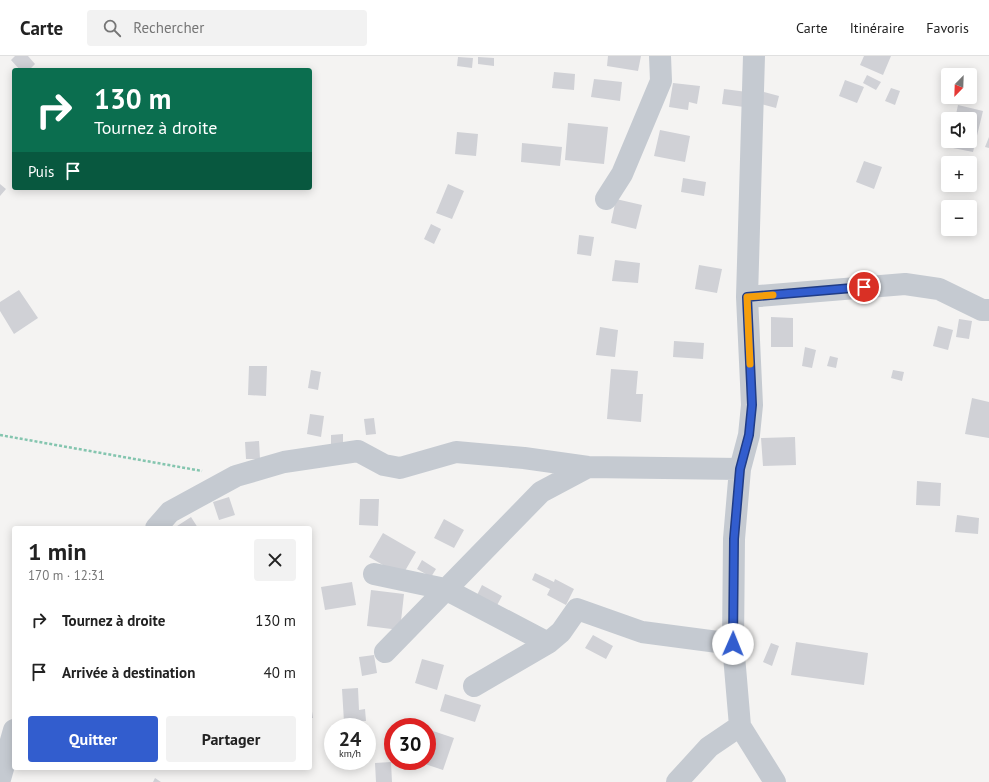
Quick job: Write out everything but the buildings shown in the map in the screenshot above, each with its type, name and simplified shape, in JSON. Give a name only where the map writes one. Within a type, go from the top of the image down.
[{"type":"street","points":[[606,199],[622,174],[662,81],[660,56]]},
{"type":"street","points":[[754,56],[747,297],[752,405],[749,435],[740,469],[734,539],[733,644],[740,726],[774,782]]},
{"type":"street","points":[[747,297],[905,284],[939,289],[982,310],[989,310]]},
{"type":"street","points":[[158,526],[170,512],[236,476],[284,462],[358,451],[384,465],[400,468],[456,452],[524,458],[588,467],[740,469]]},
{"type":"street","points":[[385,652],[541,492],[588,467]]},
{"type":"street","points":[[374,574],[445,589],[548,643]]},
{"type":"street","points":[[474,686],[548,643],[561,632],[577,608],[642,632],[733,644]]},
{"type":"street","points":[[677,782],[709,747],[740,726]]},
{"type":"street","points":[[3,776],[12,738]]},
{"type":"path","points":[[0,435],[206,471]]},
{"type":"slow traffic","points":[[750,364],[747,297],[773,295]]},
{"type":"route","points":[[733,644],[734,539],[740,469],[749,435],[752,405],[747,297],[864,287]]}]
